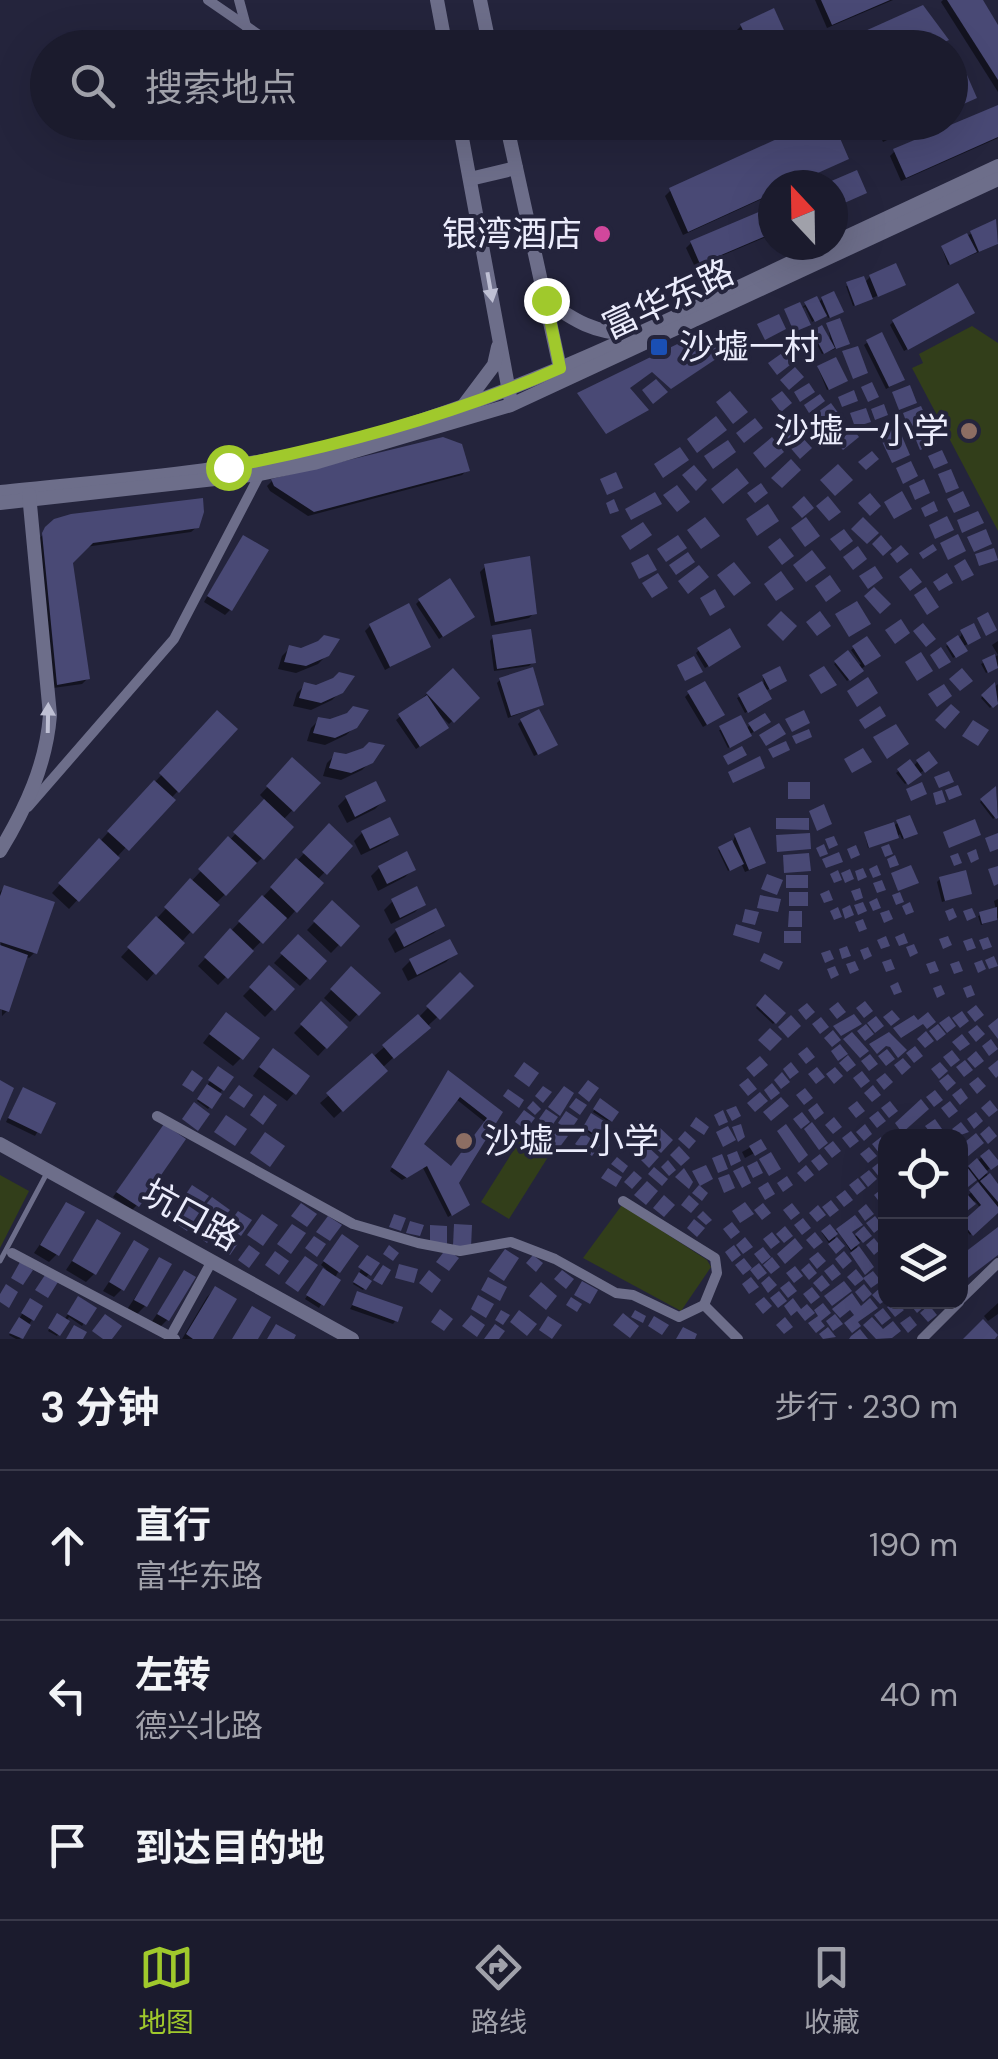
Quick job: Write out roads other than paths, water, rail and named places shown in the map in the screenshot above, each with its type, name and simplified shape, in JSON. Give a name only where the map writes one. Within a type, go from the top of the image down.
[{"type":"main road","points":[[437,0],[443,30]]},
{"type":"main road","points":[[480,0],[486,30]]},
{"type":"main road","points":[[463,140],[510,398]]},
{"type":"main road","points":[[510,140],[562,375]]},
{"type":"main road","name":"富华东路","points":[[848,236],[998,166]]},
{"type":"main road","points":[[470,179],[516,168]]},
{"type":"main road","name":"富华东路","points":[[0,492],[29,494],[260,474],[314,463],[510,398],[998,179]]},
{"type":"main road","name":"富华东路","points":[[562,375],[637,334],[796,260]]},
{"type":"main road","points":[[546,300],[573,320],[604,334],[637,334]]},
{"type":"main road","points":[[464,406],[494,365],[500,342]]},
{"type":"main road","name":"富华东路","points":[[0,503],[29,494],[243,464],[339,444],[464,406],[510,398]]},
{"type":"main road","points":[[0,851],[24,811],[42,760],[50,715],[29,494]]},
{"type":"main road","name":"坑口路","points":[[0,1144],[352,1339]]},
{"type":"street","points":[[208,0],[252,30]]},
{"type":"street","points":[[239,0],[246,26]]},
{"type":"street","points":[[24,811],[174,639],[260,474]]},
{"type":"street","points":[[157,1116],[353,1224],[418,1243],[460,1250],[510,1242],[556,1259],[616,1293],[632,1294],[679,1317],[704,1305],[716,1273],[716,1258],[623,1200]]},
{"type":"street","points":[[12,1253],[172,1338],[212,1261]]},
{"type":"street","points":[[968,1293],[998,1264]]},
{"type":"street","points":[[704,1305],[738,1339]]},
{"type":"street","points":[[922,1339],[952,1309]]},
{"type":"lane","points":[[0,1261],[49,1170]]},
{"type":"place","name":"银湾酒店","points":[[602,234]]},
{"type":"place","name":"沙墟一村","points":[[659,347]]},
{"type":"place","name":"沙墟一小学","points":[[969,431]]},
{"type":"place","name":"沙墟二小学","points":[[464,1141]]}]
